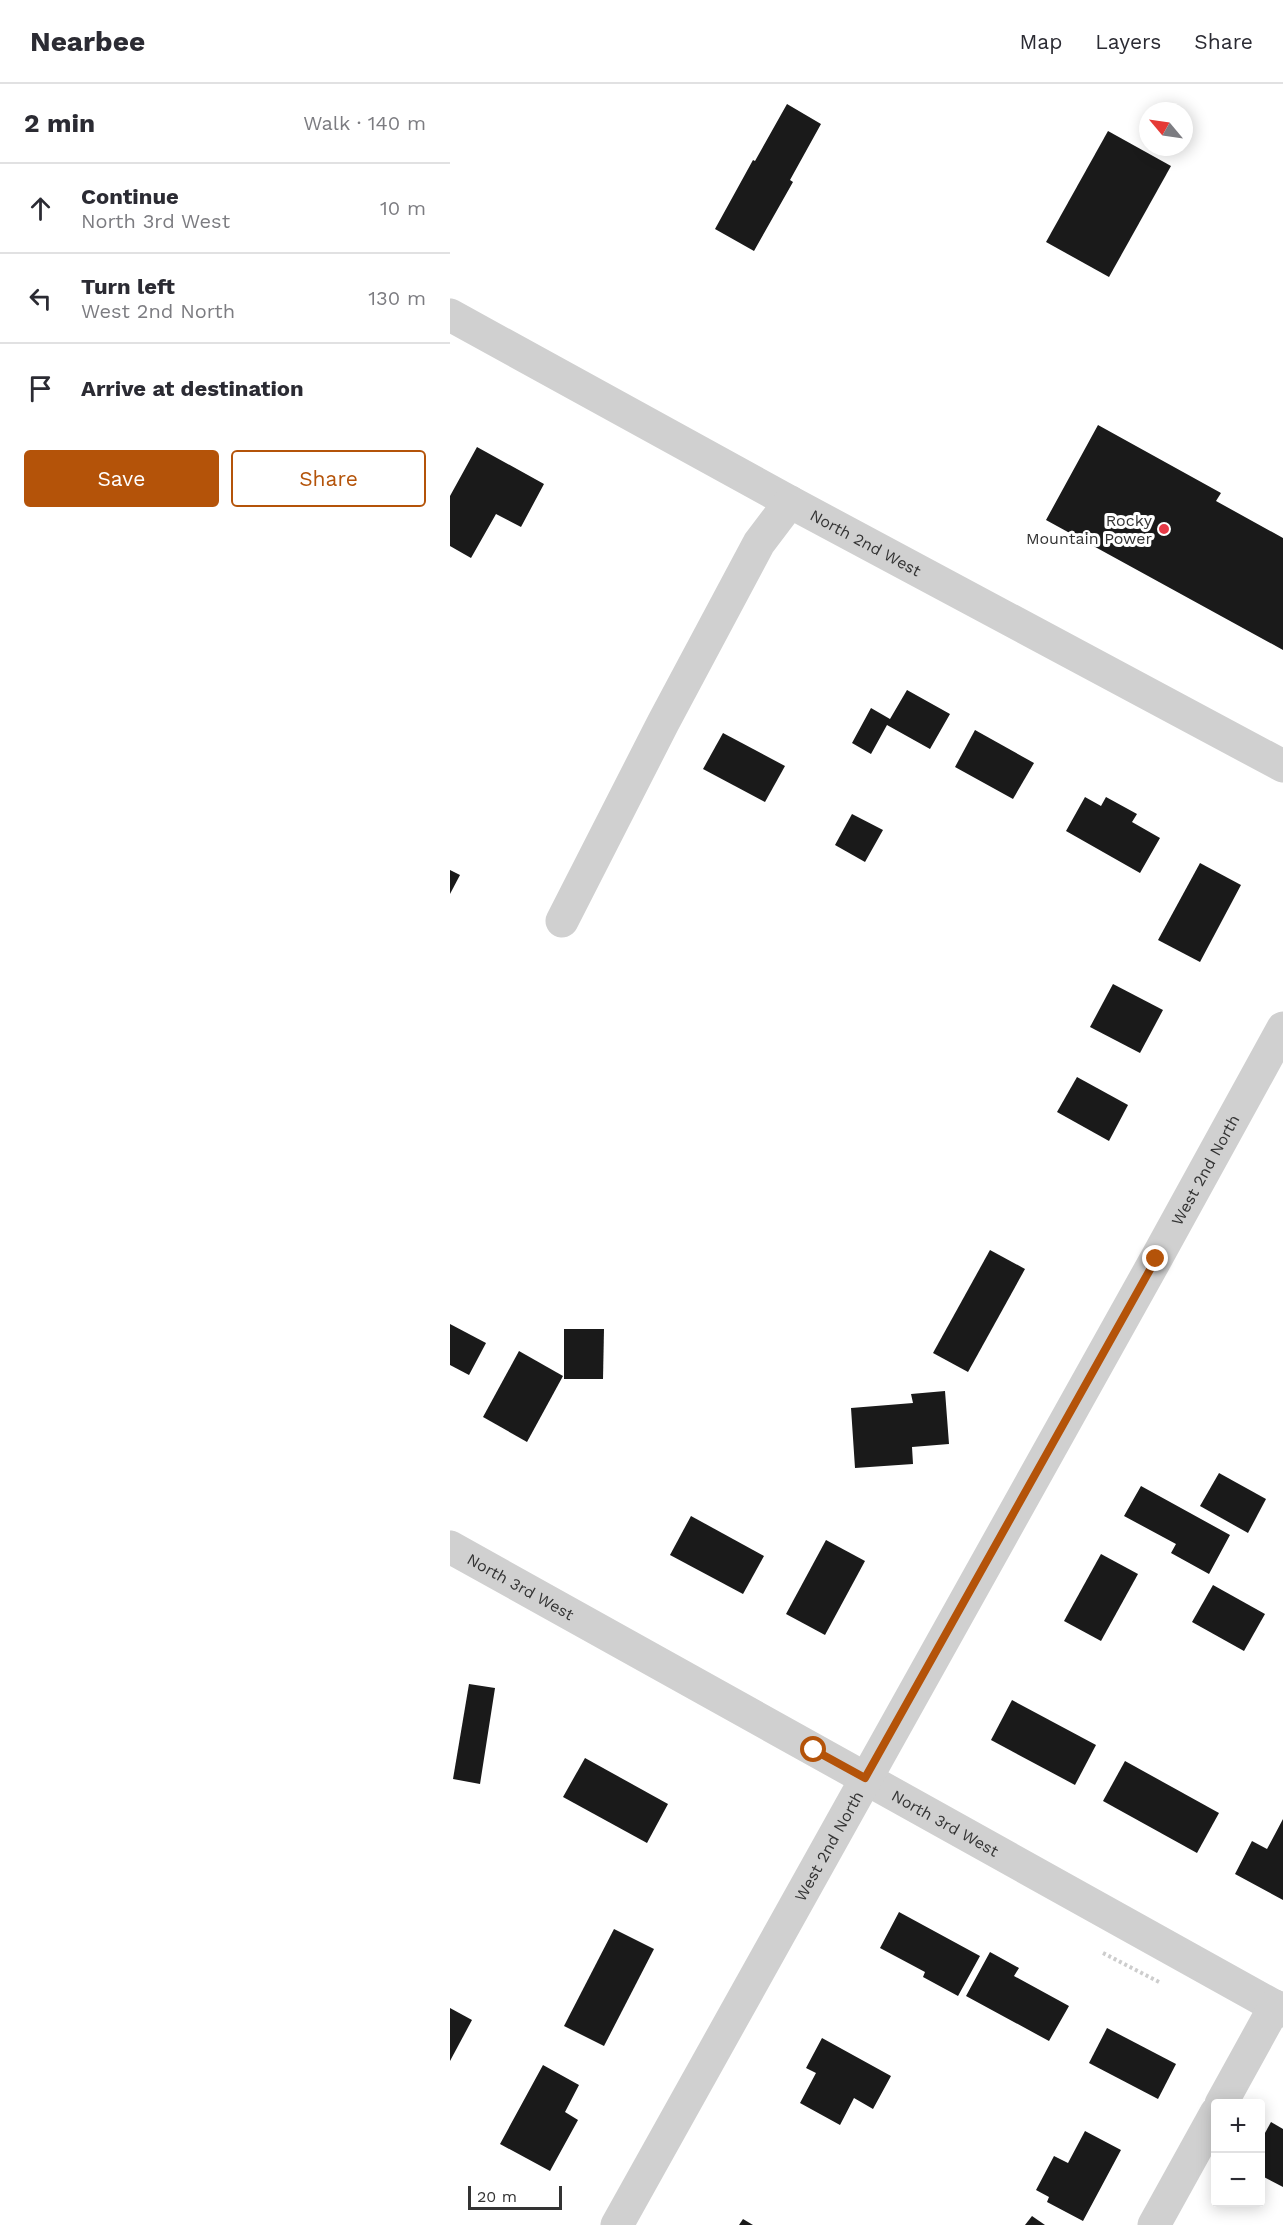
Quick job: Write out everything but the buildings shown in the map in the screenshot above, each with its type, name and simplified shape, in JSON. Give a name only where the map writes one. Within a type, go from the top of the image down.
[{"type":"street","name":"North 2nd West","points":[[450,315],[790,502],[1283,766]]},
{"type":"street","points":[[562,921],[663,723],[759,543],[790,502]]},
{"type":"street","name":"West 2nd North","points":[[617,2225],[1283,1028]]},
{"type":"street","name":"North 3rd West","points":[[450,1546],[1279,2009]]},
{"type":"street","points":[[1223,2099],[1279,2009]]},
{"type":"street","points":[[1154,2225],[1211,2120]]},
{"type":"path","points":[[1103,1953],[1163,1984]]},
{"type":"place","name":"Rocky Mountain Power","points":[[1164,529]]},
{"type":"route","points":[[814,1750],[865,1778],[1156,1259]]}]
